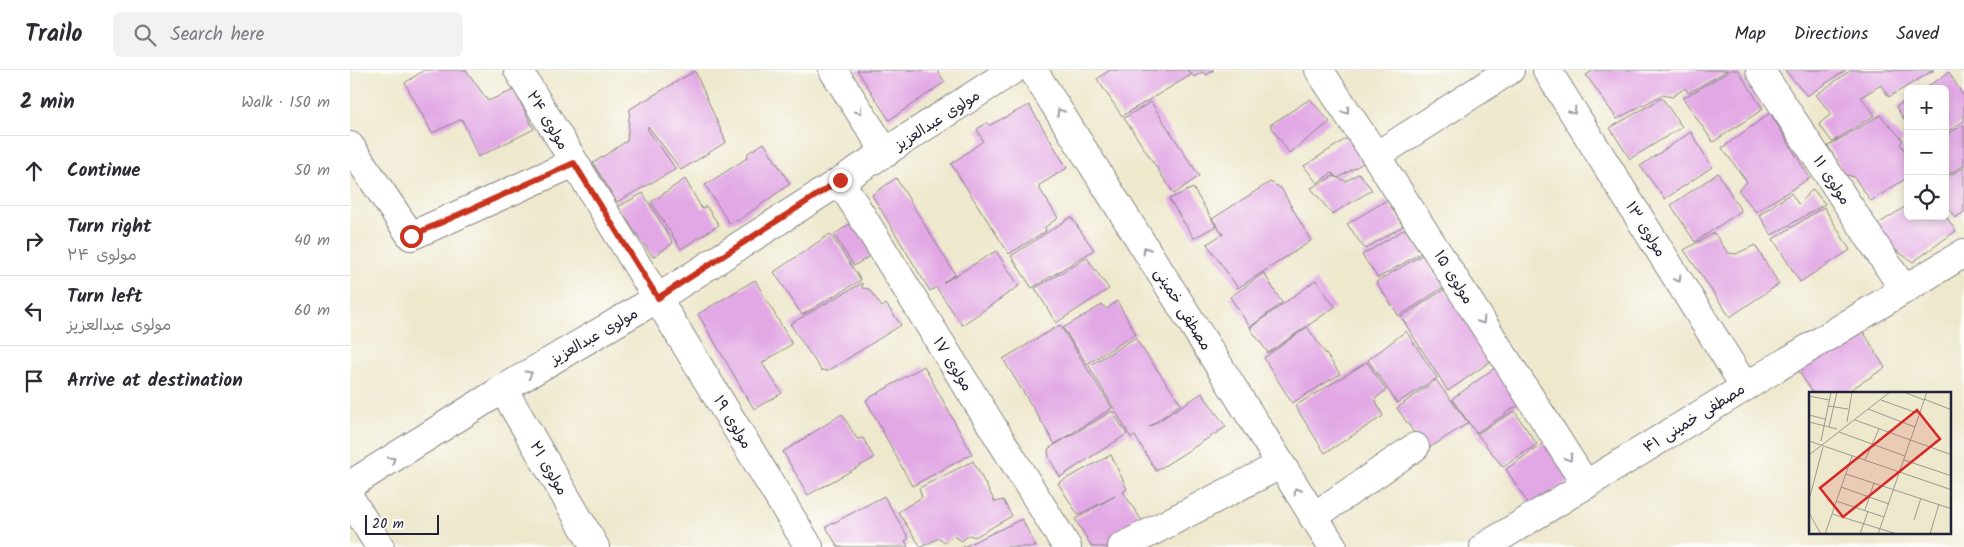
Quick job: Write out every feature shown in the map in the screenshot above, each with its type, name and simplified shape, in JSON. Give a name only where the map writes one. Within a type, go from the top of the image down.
[{"type":"street","name":"مولوی ۲۴","points":[[518,70],[658,298]]},
{"type":"street","points":[[833,70],[886,153]]},
{"type":"street","name":"مولوی عبدالعزیز","points":[[350,485],[503,389],[658,298],[1013,70]]},
{"type":"street","name":"مصطفی خمینی","points":[[1034,70],[1333,547]]},
{"type":"street","name":"مولوی ۱۵","points":[[1319,70],[1586,485]]},
{"type":"street","points":[[1376,156],[1510,70]]},
{"type":"street","name":"مولوی ۱۳","points":[[1548,70],[1745,387]]},
{"type":"street","name":"مولوی ۱۱","points":[[1760,70],[1904,290]]},
{"type":"street","points":[[350,146],[411,236],[574,163]]},
{"type":"street","name":"مولوی ۱۷","points":[[840,180],[1067,547]]},
{"type":"street","name":"مصطفی خمینی ۴۱","points":[[1484,547],[1964,253]]},
{"type":"street","name":"مولوی ۱۹","points":[[658,298],[809,547]]},
{"type":"street","name":"مولوی ۲۱","points":[[503,389],[595,547]]},
{"type":"street","points":[[1313,517],[1415,447]]},
{"type":"street","points":[[1122,547],[1280,465]]},
{"type":"street","points":[[350,498],[380,547]]},
{"type":"building","points":[[424,70],[466,70],[488,101],[514,90],[534,129],[478,157],[462,119],[432,133],[405,83]]},
{"type":"building","points":[[857,70],[937,70],[945,82],[889,120]]},
{"type":"building","points":[[1110,70],[1187,70],[1191,75],[1122,116],[1097,79]]},
{"type":"building","points":[[1188,70],[1214,70],[1207,75],[1203,72],[1194,77]]},
{"type":"building","points":[[1594,70],[1728,70],[1688,93],[1685,88],[1672,97],[1662,95],[1617,119],[1586,75]]},
{"type":"building","points":[[1732,70],[1738,70],[1763,109],[1713,142],[1683,98]]},
{"type":"building","points":[[1785,70],[1846,70],[1807,96]]},
{"type":"building","points":[[1851,70],[1934,70],[1909,85],[1904,85],[1904,88],[1889,97],[1881,85],[1861,97],[1875,115],[1832,142],[1819,124],[1831,114],[1816,95]]},
{"type":"building","points":[[695,71],[726,142],[681,170],[648,126],[648,130],[676,169],[617,202],[593,163],[627,141],[630,109]]},
{"type":"building","points":[[1949,72],[1964,97],[1964,121],[1949,130],[1949,85],[1930,85]]},
{"type":"building","points":[[1662,98],[1682,127],[1630,159],[1610,128]]},
{"type":"building","points":[[1310,99],[1330,122],[1289,153],[1270,125]]},
{"type":"building","points":[[1151,102],[1199,176],[1174,194],[1124,118]]},
{"type":"building","points":[[1904,102],[1904,120],[1896,107]]},
{"type":"building","points":[[1029,105],[1067,168],[1038,186],[1058,218],[1045,227],[1046,231],[1009,254],[951,164],[983,141],[977,129],[987,123],[990,125]]},
{"type":"building","points":[[1770,113],[1810,178],[1756,212],[1738,190],[1747,182],[1722,148]]},
{"type":"building","points":[[1880,115],[1903,140],[1900,144],[1904,150],[1904,180],[1871,201],[1854,177],[1844,174],[1828,146]]},
{"type":"building","points":[[1964,125],[1964,166],[1949,174],[1949,133]]},
{"type":"building","points":[[1691,132],[1712,167],[1665,199],[1640,166]]},
{"type":"building","points":[[1349,137],[1365,162],[1338,178],[1332,173],[1317,183],[1304,166]]},
{"type":"building","points":[[764,143],[790,184],[739,220],[729,223],[705,185],[747,158],[748,153]]},
{"type":"building","points":[[1964,168],[1964,212],[1955,218],[1949,208],[1949,176]]},
{"type":"building","points":[[1359,173],[1372,190],[1332,214],[1311,188],[1333,176],[1346,181]]},
{"type":"building","points":[[1718,173],[1741,211],[1695,242],[1671,205]]},
{"type":"building","points":[[896,178],[955,274],[943,283],[996,251],[1019,286],[962,325],[936,287],[930,291],[872,195]]},
{"type":"building","points":[[685,179],[702,209],[706,206],[719,225],[681,249],[651,202]]},
{"type":"building","points":[[1270,182],[1281,188],[1311,241],[1238,288],[1207,244],[1223,234],[1212,219]]},
{"type":"building","points":[[1193,188],[1216,226],[1194,238],[1169,199]]},
{"type":"building","points":[[1813,189],[1825,204],[1772,235],[1759,215],[1791,193],[1798,204]]},
{"type":"building","points":[[643,193],[673,243],[653,257],[618,207]]},
{"type":"building","points":[[1387,200],[1403,226],[1365,249],[1347,224]]},
{"type":"building","points":[[1824,207],[1850,250],[1800,282],[1773,239]]},
{"type":"building","points":[[1904,208],[1904,220],[1949,220],[1956,231],[1913,262],[1894,249],[1878,224]]},
{"type":"building","points":[[859,217],[879,250],[854,266],[834,235]]},
{"type":"building","points":[[1071,217],[1094,250],[1032,288],[1011,256]]},
{"type":"building","points":[[1405,229],[1421,253],[1378,278],[1362,255]]},
{"type":"building","points":[[1714,233],[1728,253],[1736,254],[1755,245],[1779,284],[1730,317],[1684,250]]},
{"type":"building","points":[[830,234],[861,280],[802,315],[774,272]]},
{"type":"building","points":[[1422,255],[1444,287],[1399,316],[1376,282]]},
{"type":"building","points":[[1087,258],[1109,289],[1056,323],[1035,288]]},
{"type":"building","points":[[1264,273],[1282,303],[1250,327],[1230,297]]},
{"type":"building","points":[[755,280],[792,344],[762,363],[782,393],[754,409],[698,314]]},
{"type":"building","points":[[1316,280],[1335,307],[1268,353],[1250,328]]},
{"type":"building","points":[[862,283],[862,288],[869,289],[882,307],[886,304],[901,325],[828,371],[821,370],[790,324]]},
{"type":"building","points":[[1445,289],[1494,359],[1448,391],[1401,317]]},
{"type":"building","points":[[1117,301],[1136,334],[1087,364],[1063,328],[1102,305],[1107,309]]},
{"type":"building","points":[[1060,325],[1112,408],[1055,444],[1003,359]]},
{"type":"building","points":[[1860,326],[1885,368],[1847,392],[1812,392],[1798,370]]},
{"type":"building","points":[[1307,327],[1340,374],[1292,403],[1264,358]]},
{"type":"building","points":[[1406,331],[1437,378],[1397,403],[1368,360]]},
{"type":"building","points":[[1135,338],[1181,404],[1149,427],[1202,393],[1226,427],[1156,471],[1135,436],[1131,438],[1089,366]]},
{"type":"building","points":[[1367,362],[1386,390],[1375,399],[1383,416],[1325,453],[1295,406]]},
{"type":"building","points":[[924,366],[972,454],[912,486],[866,400]]},
{"type":"building","points":[[1496,367],[1520,404],[1476,433],[1452,399]]},
{"type":"building","points":[[1436,380],[1468,423],[1426,450],[1397,408]]},
{"type":"building","points":[[1112,411],[1127,434],[1060,477],[1049,458],[1048,449]]},
{"type":"building","points":[[1514,411],[1537,444],[1503,467],[1477,434]]},
{"type":"building","points":[[842,414],[857,439],[863,438],[874,458],[808,495],[783,452]]},
{"type":"building","points":[[1550,439],[1575,477],[1530,507],[1506,469]]},
{"type":"building","points":[[1111,455],[1127,489],[1123,492],[1148,530],[1116,547],[1092,547],[1075,519],[1115,496],[1078,515],[1058,483]]},
{"type":"building","points":[[973,461],[995,502],[1003,500],[1012,516],[975,537],[969,535],[962,541],[953,536],[945,542],[939,538],[921,547],[898,512],[922,497],[919,488]]},
{"type":"building","points":[[884,496],[909,539],[905,541],[908,547],[838,547],[826,527]]},
{"type":"building","points":[[1022,519],[1036,547],[963,547]]},
{"type":"route","points":[[411,236],[574,163],[658,298],[840,180]]}]
